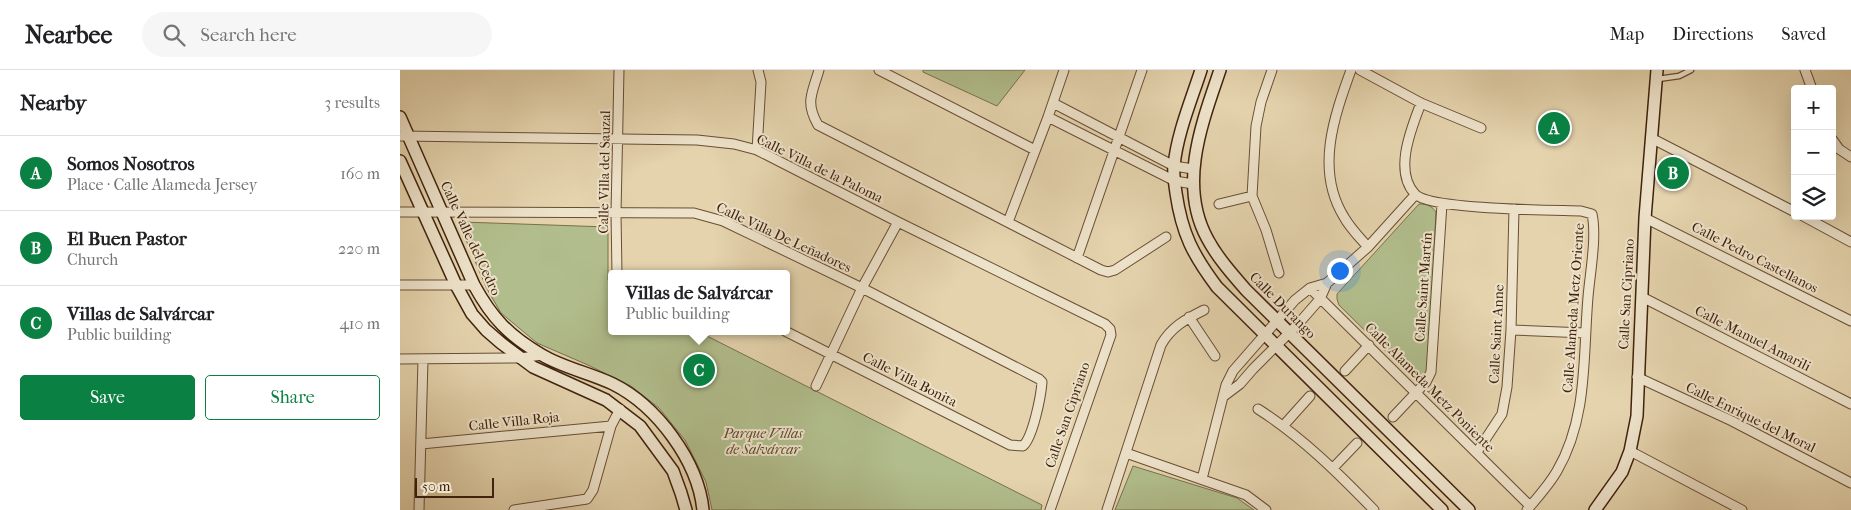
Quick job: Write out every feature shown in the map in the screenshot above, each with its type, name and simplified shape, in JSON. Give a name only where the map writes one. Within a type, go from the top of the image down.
[{"type":"street","name":"Calle Villa del Sauzal","points":[[617,270],[616,213],[619,70]]},
{"type":"street","points":[[757,150],[761,82],[758,70]]},
{"type":"street","points":[[819,70],[811,97],[810,111],[818,125],[1077,258],[1108,272],[1115,270],[1166,236]]},
{"type":"street","points":[[880,70],[895,74],[1035,150]]},
{"type":"street","points":[[1008,222],[1064,70]]},
{"type":"street","points":[[1077,258],[1142,70]]},
{"type":"street","points":[[1201,70],[1180,138],[1174,166],[1179,213],[1187,241],[1200,264],[1218,287],[1442,510]]},
{"type":"street","name":"Calle Durango","points":[[1220,70],[1198,144],[1193,169],[1197,211],[1206,236],[1216,253],[1246,290],[1469,510]]},
{"type":"street","points":[[1272,70],[1261,102],[1256,126],[1252,196],[1266,230],[1279,273]]},
{"type":"street","points":[[1351,70],[1334,117],[1329,165],[1333,191],[1344,217],[1368,248]]},
{"type":"street","points":[[1360,70],[1421,103],[1481,128]]},
{"type":"street","points":[[1805,70],[1811,85]]},
{"type":"street","name":"Calle San Cipriano","points":[[1595,510],[1622,472],[1630,451],[1637,416],[1637,377],[1645,218],[1657,75]]},
{"type":"street","points":[[1053,103],[1174,166],[1193,169]]},
{"type":"street","points":[[1421,103],[1410,133],[1405,171],[1408,184],[1416,195],[1442,204],[1514,209]]},
{"type":"street","name":"Calle Valle del Cedro","points":[[400,117],[404,136],[442,212],[474,285],[497,321],[542,355],[614,385],[646,406],[676,443],[691,467],[699,490],[703,510]]},
{"type":"street","points":[[1048,117],[1114,152],[1175,181],[1193,184]]},
{"type":"street","name":"Calle Villa de la Paloma","points":[[404,136],[697,140],[734,144],[757,150],[1105,324],[1110,329]]},
{"type":"street","points":[[1651,138],[1791,210]]},
{"type":"street","points":[[1836,145],[1851,157]]},
{"type":"street","points":[[400,161],[456,286],[472,314],[486,330],[520,358],[542,373],[606,400],[640,426],[672,471],[686,510]]},
{"type":"street","points":[[1202,479],[1228,379],[1241,360],[1295,300],[1310,288],[1326,283],[1368,248],[1416,195]]},
{"type":"street","points":[[1219,204],[1252,196]]},
{"type":"street","name":"Calle Saint Martín","points":[[1393,417],[1426,382],[1431,372],[1442,204]]},
{"type":"street","name":"Calle Alameda Metz Oriente","points":[[1514,209],[1581,211],[1592,214],[1593,233],[1585,333],[1583,387],[1574,430],[1567,452],[1556,473],[1529,508]]},
{"type":"street","name":"Calle Saint Anne","points":[[1477,452],[1502,414],[1507,387],[1511,330],[1514,209]]},
{"type":"street","name":"Calle Villa De Leñadores","points":[[400,212],[694,213],[723,221],[862,288],[1035,376],[1042,382],[1029,438],[1023,446]]},
{"type":"street","name":"Calle Pedro Castellanos","points":[[1645,218],[1851,321]]},
{"type":"street","points":[[1810,220],[1851,242]]},
{"type":"street","points":[[816,386],[862,288],[898,222]]},
{"type":"street","points":[[1224,396],[1240,384],[1252,369],[1320,299],[1326,283]]},
{"type":"street","points":[[400,285],[474,285]]},
{"type":"street","name":"Calle Alameda Metz Poniente","points":[[1310,288],[1477,452],[1529,508]]},
{"type":"street","name":"Calle Manuel Amarili","points":[[1642,297],[1851,404]]},
{"type":"street","points":[[1107,510],[1161,345],[1173,329],[1189,317],[1204,310]]},
{"type":"street","points":[[1189,317],[1215,356]]},
{"type":"street","name":"Calle San Cipriano","points":[[1050,510],[1111,335],[1110,329]]},
{"type":"street","points":[[1511,330],[1585,333]]},
{"type":"street","name":"Calle Villa Bonita","points":[[790,334],[1010,445],[1023,446]]},
{"type":"street","points":[[1345,371],[1368,345]]},
{"type":"street","points":[[400,358],[520,358],[542,355]]},
{"type":"street","points":[[419,510],[423,359]]},
{"type":"street","points":[[1241,360],[1252,369]]},
{"type":"street","name":"Calle Enrique del Moral","points":[[1637,377],[1732,421],[1851,483]]},
{"type":"street","points":[[1284,425],[1310,396]]},
{"type":"street","points":[[514,510],[588,499],[593,490],[611,426],[620,409]]},
{"type":"street","points":[[1258,409],[1284,425],[1333,468],[1374,510]]},
{"type":"street","name":"Calle Villa Roja","points":[[421,444],[611,426]]},
{"type":"street","points":[[1333,468],[1358,443]]},
{"type":"street","points":[[1630,451],[1742,510]]},
{"type":"street","points":[[1126,452],[1246,495],[1266,510]]},
{"type":"lane","points":[[1657,75],[1680,76],[1691,70]]},
{"type":"green space","points":[[923,70],[1025,70],[997,106],[923,72]]},
{"type":"green space","points":[[1419,204],[1428,205],[1436,212],[1428,374],[1419,377],[1411,376],[1339,305],[1337,294]]},
{"type":"green space","name":"Parque Villas de Salvárcar","points":[[462,222],[608,227],[608,335],[705,335],[1042,505],[1041,510],[712,510],[706,482],[685,440],[659,408],[631,386],[537,343],[501,313],[487,289],[460,226]]},
{"type":"green space","points":[[1133,466],[1237,498],[1254,510],[1115,510]]},
{"type":"place","name":"Somos Nosotros","points":[[1554,128]]},
{"type":"place","name":"El Buen Pastor","points":[[1673,173]]},
{"type":"place","name":"Villas de Salvárcar","points":[[699,370]]}]
